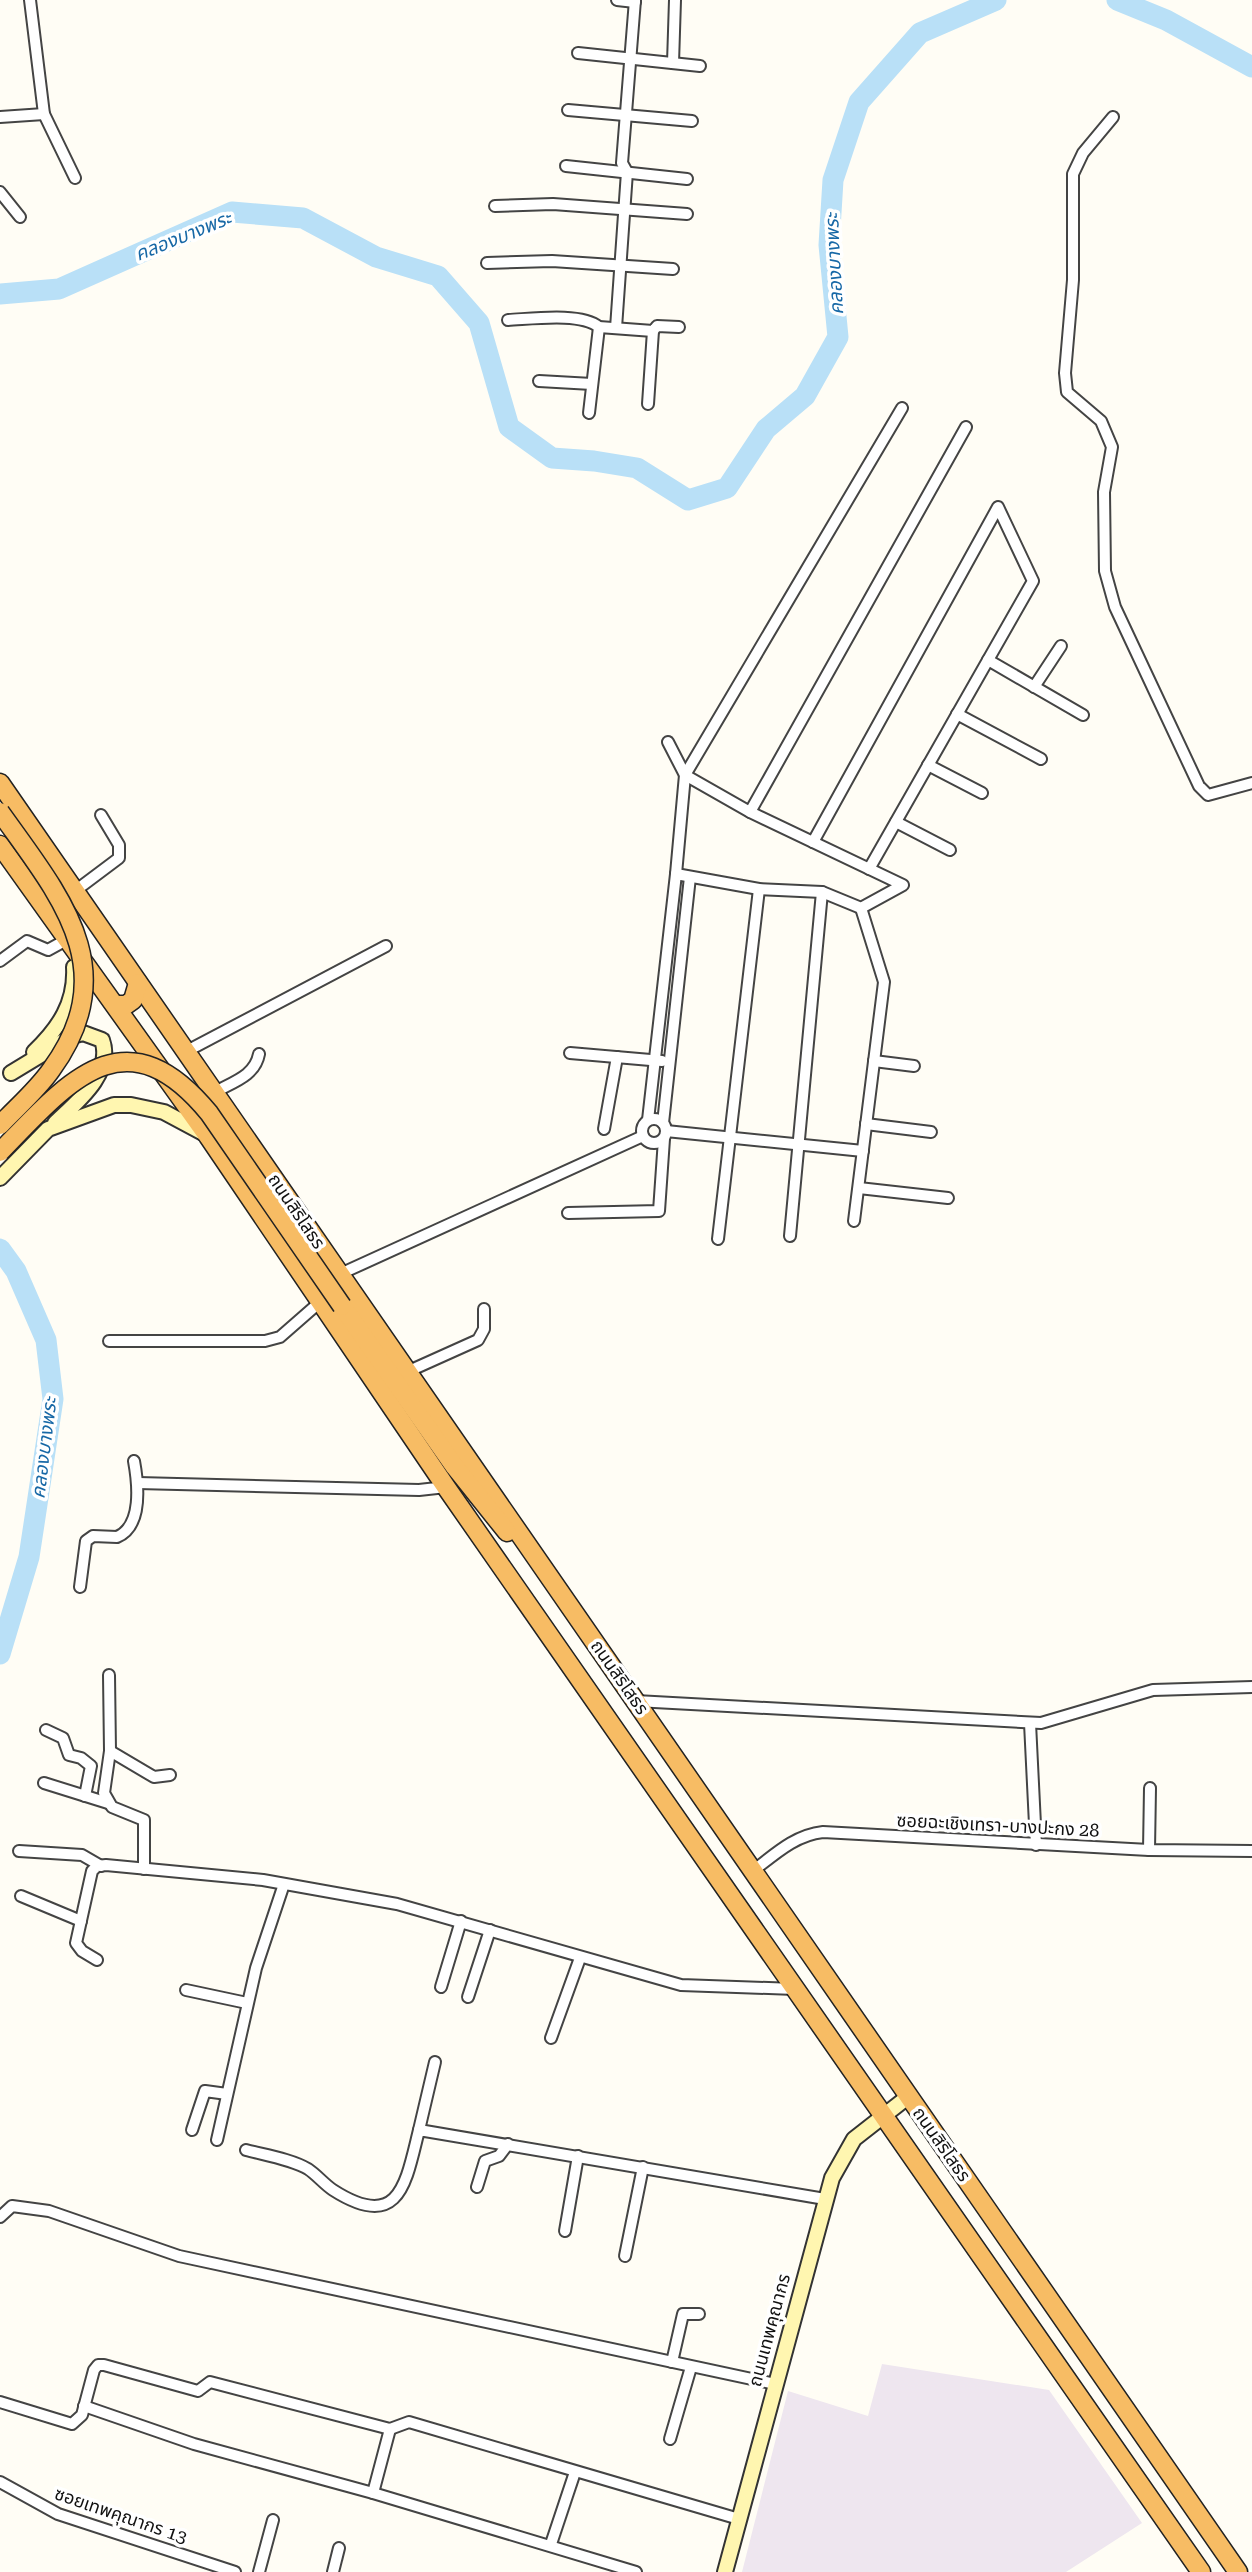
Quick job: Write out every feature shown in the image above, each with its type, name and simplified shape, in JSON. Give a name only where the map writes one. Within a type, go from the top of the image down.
[{"type":"highway","name":"ถนนสิริโสธร","points":[[0,783],[1238,2572]]},
{"type":"highway","points":[[0,813],[70,915],[79,938],[83,977],[79,1006],[67,1045],[41,1082],[0,1125]]},
{"type":"highway","name":"ถนนสิริโสธร","points":[[0,845],[208,1136],[446,1487],[1201,2572]]},
{"type":"highway","points":[[115,1005],[126,1005],[133,1000],[138,983]]},
{"type":"highway","points":[[139,1040],[147,1025],[155,1022],[167,1024]]},
{"type":"highway","points":[[0,1152],[67,1085],[92,1069],[128,1062],[163,1072],[184,1085],[209,1113],[461,1475],[564,1598]]},
{"type":"main road","points":[[0,1085],[64,1017],[73,992],[71,943]]},
{"type":"main road","points":[[2,1176],[85,1094],[98,1074],[106,1051],[102,1040],[83,1033],[72,1036],[12,1073]]},
{"type":"main road","points":[[48,1129],[114,1105],[131,1105],[164,1112],[208,1136]]},
{"type":"main road","name":"ถนนเทพคุณากร","points":[[725,2572],[825,2199],[843,2156],[855,2139],[909,2096]]},
{"type":"street","points":[[30,0],[44,114],[75,177]]},
{"type":"street","points":[[616,328],[627,172],[622,163],[635,1],[617,0]]},
{"type":"street","points":[[673,63],[675,0]]},
{"type":"street","points":[[578,53],[700,66]]},
{"type":"street","points":[[568,110],[692,121]]},
{"type":"street","points":[[0,117],[44,114]]},
{"type":"street","points":[[1113,117],[1083,153],[1073,174],[1073,280],[1065,373],[1067,392],[1101,421],[1112,447],[1104,492],[1105,571],[1120,619],[1199,786],[1208,795],[1252,783]]},
{"type":"street","points":[[566,166],[687,179]]},
{"type":"street","points":[[0,192],[20,217]]},
{"type":"street","points":[[495,206],[553,204],[687,214]]},
{"type":"street","points":[[487,263],[552,261],[673,269]]},
{"type":"street","points":[[508,320],[553,318],[593,321],[599,327],[653,331]]},
{"type":"street","points":[[648,404],[653,331],[657,326],[679,327]]},
{"type":"street","points":[[589,413],[599,327]]},
{"type":"street","points":[[539,381],[592,384]]},
{"type":"street","points":[[643,1136],[657,1060],[685,775],[902,408]]},
{"type":"street","points":[[750,812],[966,427]]},
{"type":"street","points":[[813,842],[998,507],[1033,581],[869,869]]},
{"type":"street","points":[[1034,687],[1061,646]]},
{"type":"street","points":[[988,660],[1083,715]]},
{"type":"street","points":[[957,714],[1041,759]]},
{"type":"street","points":[[668,742],[685,775],[750,812],[903,885],[860,908]]},
{"type":"street","points":[[928,765],[982,793]]},
{"type":"street","points":[[75,891],[119,858],[120,845],[101,816]]},
{"type":"street","points":[[896,822],[950,850]]},
{"type":"street","points":[[676,874],[759,889],[822,892],[860,908],[884,982],[855,1221]]},
{"type":"street","points":[[568,1213],[659,1211],[690,877]]},
{"type":"street","points":[[719,1239],[759,889]]},
{"type":"street","points":[[790,1236],[822,892]]},
{"type":"street","points":[[0,961],[27,941],[48,950],[71,943]]},
{"type":"street","points":[[187,1051],[386,946]]},
{"type":"street","points":[[570,1053],[672,1062]]},
{"type":"street","points":[[215,1092],[250,1073],[257,1064],[259,1054]]},
{"type":"street","points":[[604,1129],[617,1057]]},
{"type":"street","points":[[874,1061],[914,1066]]},
{"type":"street","points":[[648,1120],[656,1119],[665,1131],[863,1151]]},
{"type":"street","points":[[866,1124],[931,1132]]},
{"type":"street","points":[[643,1136],[653,1143],[665,1131]]},
{"type":"street","points":[[341,1274],[643,1136]]},
{"type":"street","points":[[859,1188],[948,1198]]},
{"type":"street","points":[[108,1341],[265,1341],[279,1337],[320,1302]]},
{"type":"street","points":[[409,1371],[478,1340],[484,1329],[484,1309]]},
{"type":"street","points":[[80,1587],[86,1541],[93,1536],[109,1538],[123,1534],[136,1507],[138,1483],[134,1461]]},
{"type":"street","points":[[138,1483],[419,1490],[446,1487]]},
{"type":"street","points":[[108,1803],[104,1793],[110,1751],[109,1675]]},
{"type":"street","points":[[636,1700],[1030,1723],[1064,1717],[1153,1690],[1252,1688]]},
{"type":"street","points":[[1030,1723],[1036,1845]]},
{"type":"street","points":[[46,1730],[63,1738],[69,1755],[81,1758],[91,1766],[85,1796]]},
{"type":"street","points":[[110,1751],[154,1777],[170,1775]]},
{"type":"street","points":[[44,1783],[108,1803],[144,1820],[144,1868]]},
{"type":"street","points":[[1149,1850],[1150,1788]]},
{"type":"street","name":"ซอยฉะเชิงเทรา-บางปะกง 28","points":[[753,1871],[788,1844],[813,1833],[823,1832],[1036,1845],[1252,1851]]},
{"type":"street","points":[[19,1851],[82,1855],[101,1866],[144,1868],[285,1884],[397,1904],[681,1985],[795,1989]]},
{"type":"street","points":[[97,1960],[82,1951],[76,1943],[92,1871],[101,1866]]},
{"type":"street","points":[[217,2140],[256,1968],[285,1884]]},
{"type":"street","points":[[21,1896],[81,1921]]},
{"type":"street","points":[[441,1987],[461,1921]]},
{"type":"street","points":[[468,1997],[490,1930]]},
{"type":"street","points":[[551,2038],[580,1958]]},
{"type":"street","points":[[186,1990],[247,2003]]},
{"type":"street","points":[[246,2150],[305,2167],[332,2189],[354,2201],[383,2206],[396,2200],[405,2183],[435,2062]]},
{"type":"street","points":[[192,2130],[205,2091],[227,2094]]},
{"type":"street","points":[[419,2130],[825,2199]]},
{"type":"street","points":[[477,2187],[485,2161],[499,2157],[508,2144]]},
{"type":"street","points":[[565,2231],[578,2156]]},
{"type":"street","points":[[625,2256],[643,2167]]},
{"type":"street","points":[[0,2217],[12,2206],[49,2211],[179,2256],[775,2385]]},
{"type":"street","points":[[672,2362],[683,2314],[699,2314]]},
{"type":"street","points":[[0,2402],[66,2424],[79,2419],[94,2370],[98,2365],[104,2365],[195,2390],[210,2382],[390,2429],[409,2422],[739,2519]]},
{"type":"street","points":[[670,2438],[691,2367]]},
{"type":"street","points":[[84,2406],[194,2444],[551,2544],[636,2572]]},
{"type":"street","points":[[373,2493],[390,2429]]},
{"type":"street","points":[[551,2544],[575,2472]]},
{"type":"street","name":"ซอยเทพคุณากร 13","points":[[0,2482],[58,2514],[235,2572]]},
{"type":"street","points":[[259,2572],[273,2520]]},
{"type":"street","points":[[333,2572],[339,2548]]},
{"type":"street","points":[[1244,2572],[1252,2568]]},
{"type":"shaded area","points":[[882,2364],[1049,2390],[1142,2523],[1066,2572],[742,2572],[788,2391],[868,2416]]},
{"type":"waterway","name":"คลองบางพระ","points":[[0,294],[59,289],[232,212],[303,218],[376,257],[438,276],[479,323],[509,427],[552,458],[637,468],[688,500],[727,488],[766,429],[805,396],[838,337],[829,245],[833,180],[859,102],[920,33],[996,0]]},
{"type":"waterway","name":"คลองบางพระ","points":[[1117,0],[1166,20],[1252,67]]},
{"type":"waterway","name":"คลองบางพระ","points":[[0,1249],[16,1271],[46,1340],[53,1399],[29,1557],[0,1654]]}]
